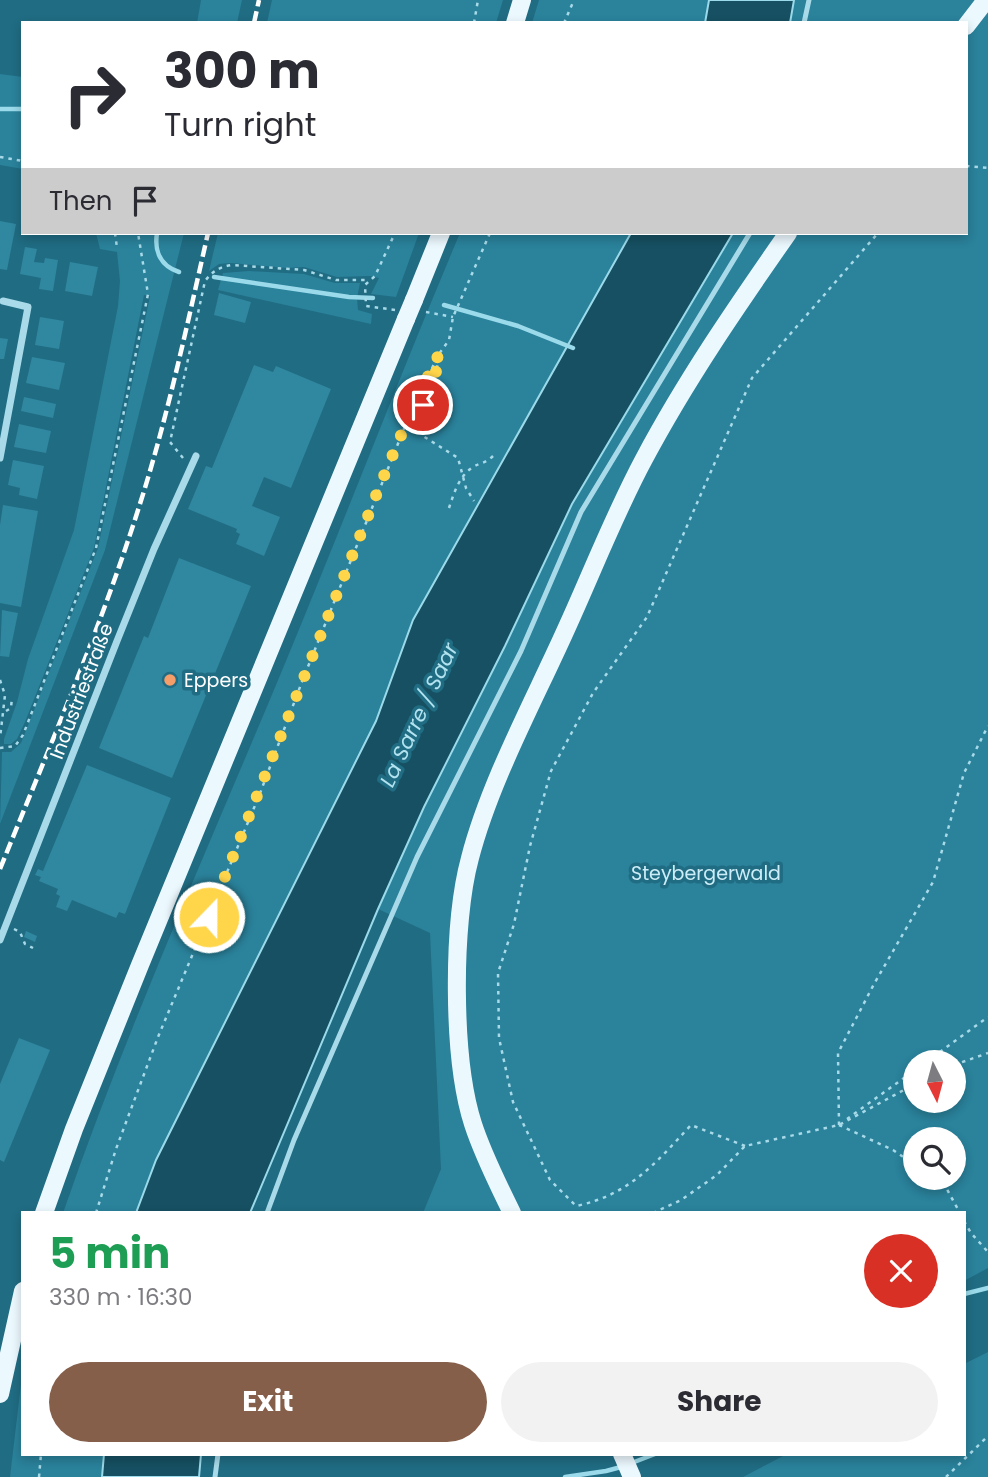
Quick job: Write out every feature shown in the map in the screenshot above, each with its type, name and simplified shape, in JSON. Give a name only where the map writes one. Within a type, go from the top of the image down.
[{"type":"main road","points":[[516,21],[522,0]]},
{"type":"main road","points":[[968,23],[986,0]]},
{"type":"main road","points":[[45,1211],[99,1066],[439,235]]},
{"type":"main road","points":[[511,1211],[473,1125],[461,1071],[458,961],[462,901],[469,860],[486,806],[619,508],[645,458],[712,345],[787,235]]},
{"type":"main road","points":[[0,1393],[21,1300]]},
{"type":"main road","points":[[622,1456],[632,1477]]},
{"type":"street","points":[[0,458],[8,393],[28,307],[3,301]]},
{"type":"street","name":"Industriestraße","points":[[0,940],[117,641],[196,456]]},
{"type":"lane","points":[[804,21],[809,0]]},
{"type":"lane","points":[[268,1211],[294,1140],[417,857],[521,651],[581,512],[749,235]]},
{"type":"lane","points":[[215,1477],[218,1456]]},
{"type":"path","points":[[474,21],[478,0]]},
{"type":"path","points":[[565,21],[574,0]]},
{"type":"path","points":[[0,158],[21,161]]},
{"type":"path","points":[[968,166],[988,168]]},
{"type":"path","points":[[115,235],[117,248]]},
{"type":"path","points":[[0,748],[15,746],[23,735],[96,548],[148,294],[138,235]]},
{"type":"path","points":[[379,309],[366,306],[365,285],[374,276],[394,235]]},
{"type":"path","points":[[97,1211],[116,1149],[158,1037],[259,796],[376,495],[412,409],[439,354],[449,340],[453,317],[489,235]]},
{"type":"path","points":[[745,1146],[691,1125],[659,1160],[626,1188],[597,1202],[576,1206],[550,1180],[513,1102],[499,1038],[498,973],[514,924],[530,846],[551,771],[593,693],[647,617],[751,378],[876,235]]},
{"type":"path","points":[[189,471],[170,442],[205,281],[212,272],[232,265],[304,270],[336,280],[369,280]]},
{"type":"path","points":[[436,313],[453,317]]},
{"type":"path","points":[[439,354],[437,369],[418,421],[423,436],[458,458],[466,488],[474,501]]},
{"type":"path","points":[[449,508],[463,476],[474,466],[485,464],[493,456]]},
{"type":"path","points":[[0,680],[5,695],[0,738]]},
{"type":"path","points":[[4,712],[11,708],[12,697]]},
{"type":"path","points":[[839,1125],[838,1053],[933,882],[964,773],[988,726]]},
{"type":"path","points":[[6,925],[20,932],[25,944],[33,948]]},
{"type":"path","points":[[943,1050],[988,1017]]},
{"type":"path","points":[[966,1061],[988,1053]]},
{"type":"path","points":[[839,1125],[903,1079]]},
{"type":"path","points":[[657,1211],[681,1200],[717,1175],[745,1146],[839,1125],[903,1090]]},
{"type":"path","points":[[839,1125],[903,1157]]},
{"type":"path","points":[[947,1190],[959,1211]]},
{"type":"path","points":[[966,1224],[988,1252]]},
{"type":"path","points":[[946,1477],[988,1436]]},
{"type":"path","points":[[39,1477],[41,1456]]},
{"type":"green space","points":[[201,0],[242,0],[237,21],[197,21]]},
{"type":"green space","points":[[272,0],[503,0],[497,21],[267,21]]},
{"type":"green space","points":[[539,0],[709,0],[705,21],[533,21]]},
{"type":"green space","name":"Steybergerwald","points":[[794,0],[988,0],[988,1268],[966,1280],[966,1211],[424,1211],[441,1169],[430,933],[378,909],[424,807],[505,646],[572,504],[732,235],[968,235],[968,21],[790,21]]},
{"type":"green space","points":[[0,74],[21,77],[21,169],[0,165]]},
{"type":"green space","points":[[96,235],[184,235],[105,550],[0,824],[2,752],[11,752],[21,743],[98,548],[150,296],[144,295],[94,548],[25,722],[17,739],[11,744],[4,744],[28,659],[74,530],[118,306],[120,281],[117,252],[100,249]]},
{"type":"green space","points":[[218,235],[418,235],[396,297],[371,294],[379,278],[370,276],[337,277],[304,267],[231,263],[219,264],[209,271]]},
{"type":"green space","points":[[459,235],[630,235],[413,620],[376,721],[156,1160],[137,1211],[64,1211],[142,1004],[286,661]]},
{"type":"green space","points":[[249,271],[304,274],[335,283],[360,283],[358,310],[372,314],[371,324],[218,290],[223,273]]},
{"type":"green space","points":[[988,1352],[988,1477],[743,1477],[783,1456],[966,1456],[966,1363]]},
{"type":"green space","points":[[21,1384],[21,1456],[104,1456],[102,1477],[10,1477]]},
{"type":"water","points":[[709,0],[794,0],[790,21],[705,21]]},
{"type":"water","name":"La Sarre / Saar","points":[[630,235],[732,235],[572,504],[505,646],[424,807],[251,1211],[137,1211],[156,1160],[376,721],[413,620]]},
{"type":"water","points":[[104,1456],[201,1456],[199,1477],[102,1477]]},
{"type":"building","points":[[0,221],[16,224],[7,270],[0,269]]},
{"type":"building","points":[[25,247],[37,249],[34,262],[44,263],[45,258],[58,260],[53,291],[39,289],[41,278],[20,274]]},
{"type":"building","points":[[70,262],[98,267],[92,296],[65,291]]},
{"type":"building","points":[[219,293],[251,302],[245,323],[214,315]]},
{"type":"building","points":[[40,317],[64,321],[59,349],[35,345]]},
{"type":"building","points":[[0,338],[8,339],[4,359],[0,359]]},
{"type":"building","points":[[32,357],[65,363],[59,390],[26,383]]},
{"type":"building","points":[[254,365],[273,372],[276,366],[331,389],[291,488],[264,477],[252,506],[280,517],[264,556],[236,544],[240,534],[236,532],[237,529],[188,509],[206,466],[212,468]]},
{"type":"building","points":[[24,397],[56,404],[53,418],[21,411]]},
{"type":"building","points":[[19,424],[51,431],[46,453],[14,447]]},
{"type":"building","points":[[13,460],[44,466],[37,499],[19,495],[20,488],[8,485]]},
{"type":"building","points":[[3,505],[38,511],[21,607],[0,603],[0,525]]},
{"type":"building","name":"Eppers","points":[[179,558],[251,586],[172,778],[99,748],[144,636],[148,638]]},
{"type":"building","points":[[2,610],[18,613],[9,657],[0,656]]},
{"type":"building","points":[[87,765],[171,798],[125,914],[119,912],[116,918],[72,900],[67,911],[56,907],[60,896],[56,894],[58,889],[39,881],[41,877],[35,875],[38,869],[43,871]]},
{"type":"building","points":[[26,931],[37,936],[35,942],[24,937]]},
{"type":"building","points":[[19,1038],[50,1050],[4,1162],[0,1160],[0,1084]]},
{"type":"waterway","points":[[0,109],[21,109]]},
{"type":"waterway","points":[[157,235],[160,257],[168,266],[179,272]]},
{"type":"waterway","points":[[214,277],[349,297],[373,298]]},
{"type":"waterway","points":[[444,305],[518,326],[573,348]]},
{"type":"waterway","points":[[966,1294],[988,1288]]},
{"type":"waterway","points":[[629,1464],[650,1456]]},
{"type":"waterway","points":[[565,1477],[621,1467]]},
{"type":"railway","points":[[254,21],[259,0]]},
{"type":"railway","points":[[0,869],[80,672],[134,522],[166,412],[208,235]]},
{"type":"place","name":"Eppers","points":[[170,680]]},
{"type":"route","points":[[209,917],[381,483],[439,354],[437,369],[423,405]]}]
